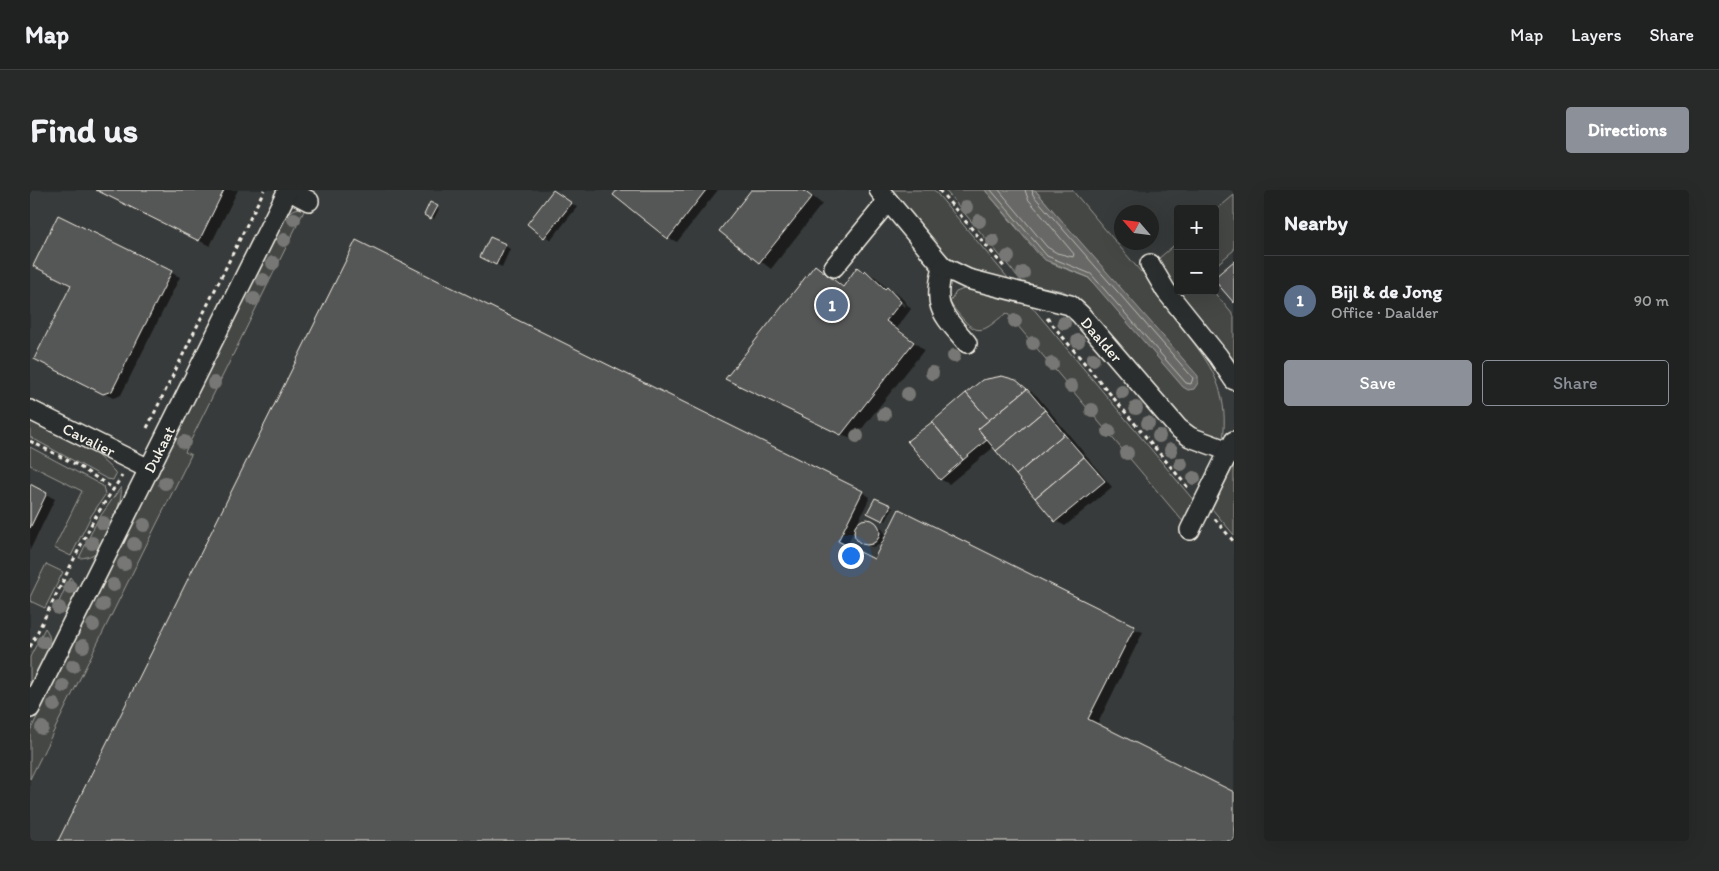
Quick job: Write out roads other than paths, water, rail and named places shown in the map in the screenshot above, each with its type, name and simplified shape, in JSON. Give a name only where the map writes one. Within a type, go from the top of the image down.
[{"type":"street","points":[[288,190],[309,201]]},
{"type":"street","name":"Dukaat","points":[[30,708],[288,190]]},
{"type":"street","points":[[834,267],[883,195]]},
{"type":"street","name":"Daalder","points":[[883,195],[943,267],[968,279],[1070,306],[1080,314],[1178,428],[1190,437],[1233,449]]},
{"type":"street","points":[[1150,264],[1166,291],[1218,356],[1234,380]]},
{"type":"street","points":[[943,267],[937,288],[940,309],[967,343]]},
{"type":"street","name":"Cavalier","points":[[30,410],[150,468]]},
{"type":"street","points":[[1190,530],[1233,449]]},
{"type":"water","points":[[985,190],[1035,190],[1198,376],[1198,383],[1194,389],[1188,390],[1183,387],[1088,277],[1045,260]]},
{"type":"place","name":"Bijl & de Jong","points":[[832,305]]}]
